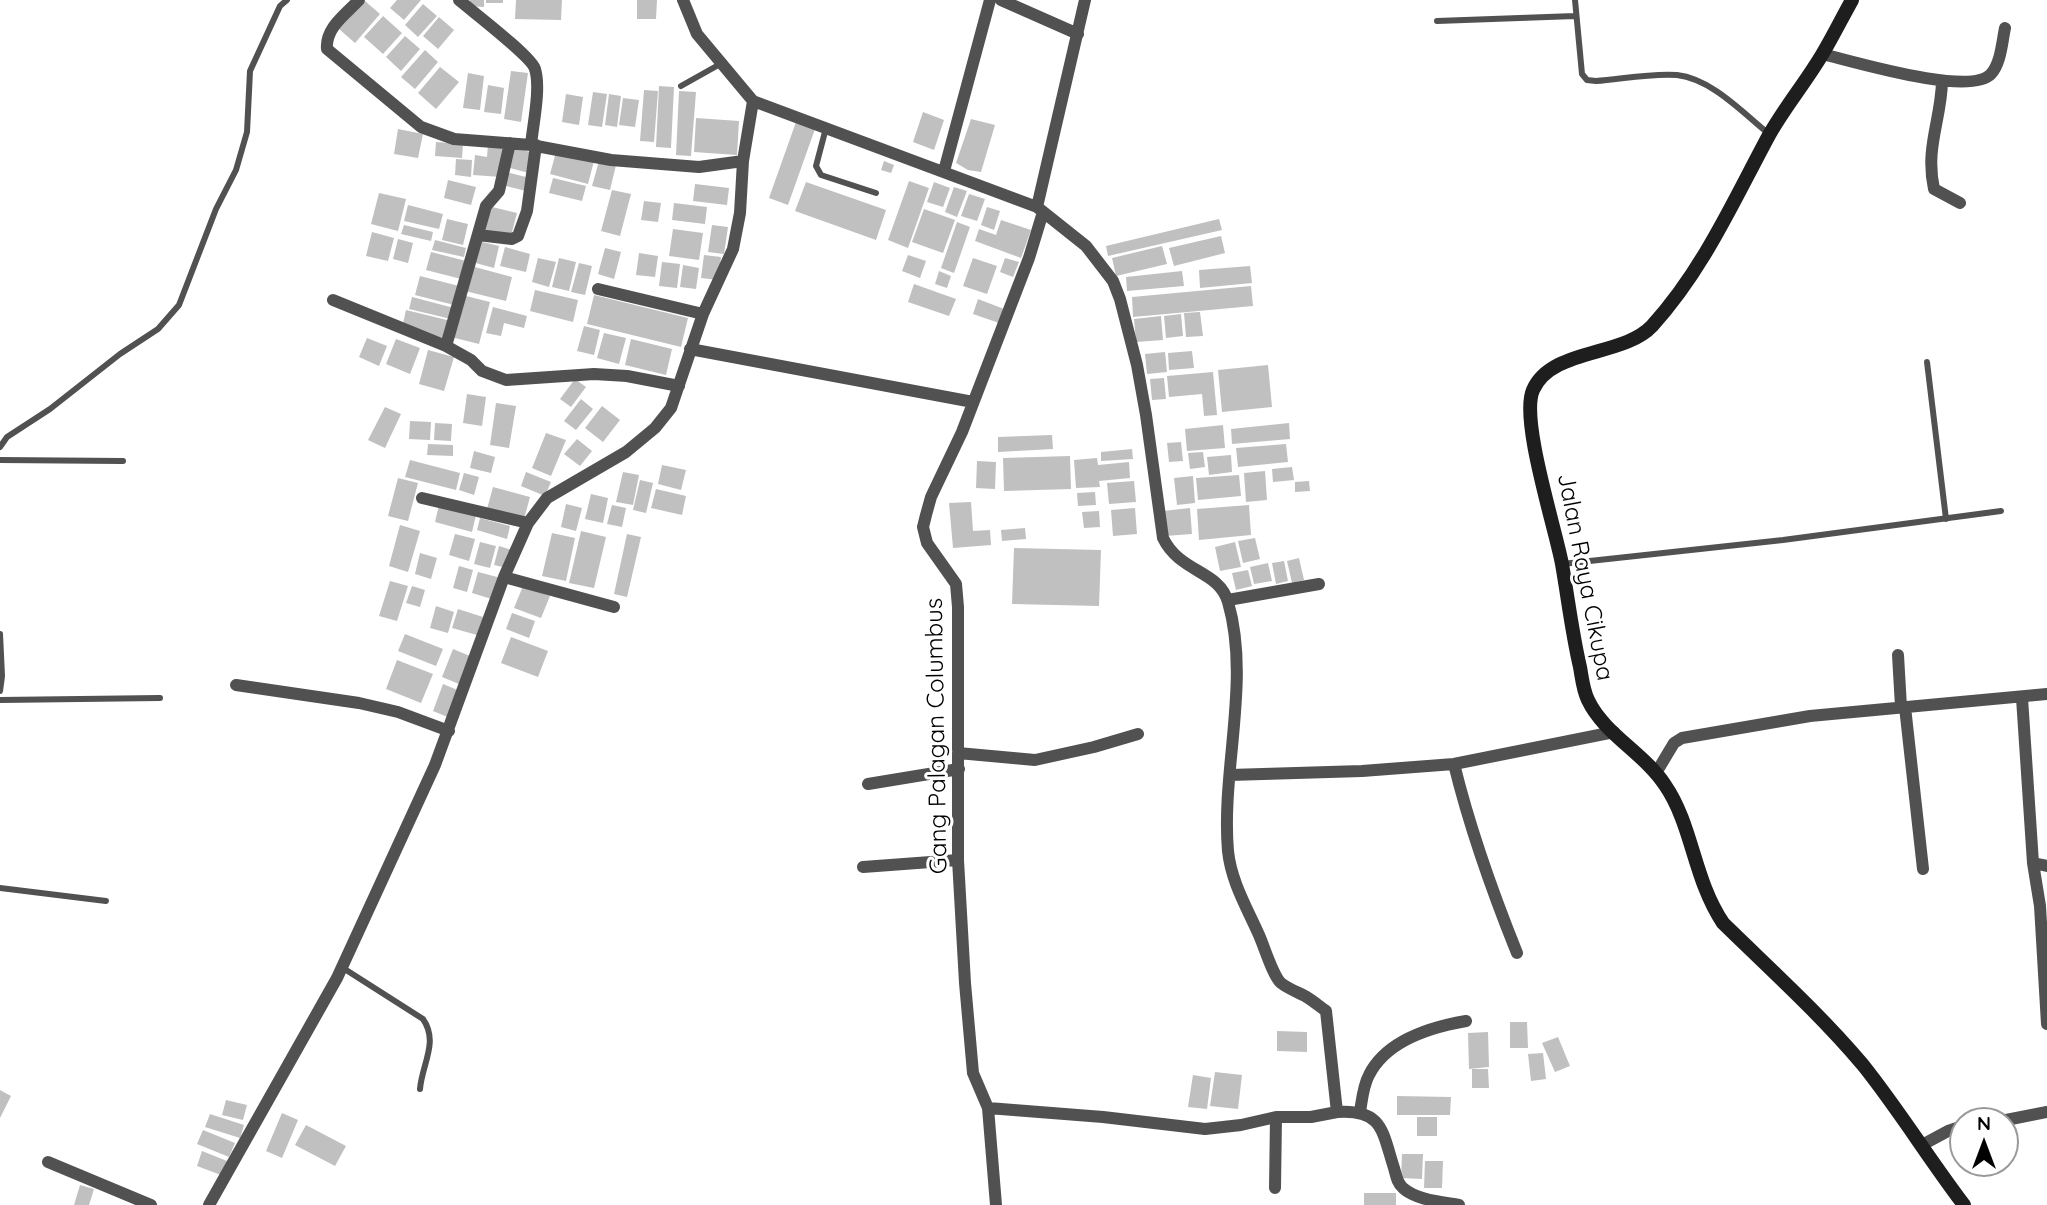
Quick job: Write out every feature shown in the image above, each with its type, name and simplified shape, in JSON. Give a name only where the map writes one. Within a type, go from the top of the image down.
[{"type":"main road","name":"Jalan Raya Cikupa","points":[[1852,0],[1822,54],[1770,135],[1710,246],[1679,293],[1650,328],[1621,345],[1559,365],[1537,382],[1530,402],[1532,429],[1562,564],[1569,616],[1586,696],[1595,714],[1666,786],[1678,810],[1701,881],[1711,905],[1723,923],[1833,1031],[1887,1096],[1922,1145],[1951,1199],[1964,1205]]},
{"type":"street","points":[[359,0],[332,29],[326,39],[327,49],[421,127],[454,139],[533,145],[611,160],[699,167],[743,161]]},
{"type":"street","points":[[459,0],[519,50],[534,66],[536,80],[527,211],[517,236],[512,239],[478,235]]},
{"type":"street","points":[[683,0],[697,34],[753,101],[1040,209],[1086,246],[1113,281],[1137,365],[1163,538],[1174,556],[1223,588],[1228,600],[1236,641],[1228,792],[1228,852],[1239,892],[1280,982],[1326,1011],[1337,1112]]},
{"type":"street","points":[[944,171],[990,0]]},
{"type":"street","points":[[1001,0],[1078,34]]},
{"type":"street","name":"Gang Palagan Columbus","points":[[996,1205],[988,1108],[973,1073],[958,860],[956,584],[933,555],[923,527],[931,497],[953,454],[1029,258],[1084,0]]},
{"type":"street","points":[[1822,54],[1942,82],[1982,80],[1991,74],[1999,58],[2005,28]]},
{"type":"street","points":[[1942,82],[1931,141],[1931,175],[1934,189],[1960,204]]},
{"type":"street","points":[[209,1205],[341,967],[417,806],[449,731],[505,577],[528,523],[547,498],[626,452],[655,428],[671,408],[703,314],[733,249],[740,213],[743,161],[753,101]]},
{"type":"street","points":[[446,346],[486,206],[499,191],[510,143]]},
{"type":"street","points":[[598,289],[703,314]]},
{"type":"street","points":[[332,300],[446,346],[471,360],[482,371],[506,380],[594,374],[627,376],[679,386]]},
{"type":"street","points":[[690,349],[973,402]]},
{"type":"street","points":[[422,498],[528,523]]},
{"type":"street","points":[[505,577],[614,607]]},
{"type":"street","points":[[1228,600],[1319,584]]},
{"type":"street","points":[[1898,655],[1923,869]]},
{"type":"street","points":[[236,685],[359,703],[398,712],[449,731]]},
{"type":"street","points":[[1656,773],[1674,743],[1682,738],[1810,716],[2047,694]]},
{"type":"street","points":[[2022,698],[2047,1024]]},
{"type":"street","points":[[1230,775],[1362,771],[1454,764],[1614,732]]},
{"type":"street","points":[[958,753],[1035,760],[1138,734]]},
{"type":"street","points":[[1454,764],[1469,823],[1517,953]]},
{"type":"street","points":[[868,784],[959,768]]},
{"type":"street","points":[[863,867],[958,860]]},
{"type":"street","points":[[2033,863],[2047,866]]},
{"type":"street","points":[[1360,1112],[1365,1085],[1377,1063],[1404,1041],[1435,1026],[1466,1021]]},
{"type":"street","points":[[988,1108],[1103,1117],[1205,1129],[1276,1117],[1360,1112],[1368,1114],[1377,1122],[1399,1183],[1404,1189],[1442,1204],[1459,1205]]},
{"type":"street","points":[[2019,1117],[2047,1112]]},
{"type":"street","points":[[1275,1188],[1276,1117]]},
{"type":"street","points":[[1922,1145],[1949,1131]]},
{"type":"street","points":[[48,1162],[151,1205]]},
{"type":"lane","points":[[0,447],[7,437],[50,409],[120,354],[158,329],[179,305],[216,209],[236,170],[247,132],[250,71],[280,3],[287,0]]},
{"type":"lane","points":[[1575,0],[1582,74],[1587,80],[1679,75],[1696,80],[1717,92],[1770,135]]},
{"type":"lane","points":[[1437,21],[1575,16]]},
{"type":"lane","points":[[681,86],[722,63]]},
{"type":"lane","points":[[825,128],[816,166],[821,175],[876,193]]},
{"type":"lane","points":[[1927,362],[1947,519]]},
{"type":"lane","points":[[0,460],[123,461]]},
{"type":"lane","points":[[1562,564],[2001,511]]},
{"type":"lane","points":[[0,634],[0,691]]},
{"type":"lane","points":[[0,701],[160,698]]},
{"type":"lane","points":[[0,888],[106,901]]},
{"type":"lane","points":[[341,967],[423,1019],[430,1029],[431,1046],[420,1089]]},
{"type":"building","points":[[397,0],[421,0],[404,20],[390,8]]},
{"type":"building","points":[[470,0],[484,0],[484,7],[469,6]]},
{"type":"building","points":[[486,0],[503,0],[503,3],[486,3]]},
{"type":"building","points":[[516,0],[562,0],[561,20],[515,19]]},
{"type":"building","points":[[637,0],[657,0],[656,19],[637,19]]},
{"type":"building","points":[[365,1],[380,14],[355,43],[339,29]]},
{"type":"building","points":[[423,4],[437,16],[418,37],[405,25]]},
{"type":"building","points":[[383,16],[402,33],[383,54],[364,37]]},
{"type":"building","points":[[439,17],[454,30],[438,49],[423,36]]},
{"type":"building","points":[[405,36],[420,49],[401,71],[386,57]]},
{"type":"building","points":[[425,50],[438,62],[415,89],[401,77]]},
{"type":"building","points":[[440,67],[459,82],[436,109],[418,93]]},
{"type":"building","points":[[511,71],[528,73],[521,122],[504,119]]},
{"type":"building","points":[[468,73],[484,76],[480,110],[463,108]]},
{"type":"building","points":[[488,85],[504,88],[501,114],[484,112]]},
{"type":"building","points":[[659,86],[674,87],[671,148],[656,147]]},
{"type":"building","points":[[644,90],[658,91],[654,142],[640,141]]},
{"type":"building","points":[[679,91],[696,92],[691,156],[676,155]]},
{"type":"building","points":[[593,92],[607,94],[602,127],[588,125]]},
{"type":"building","points":[[566,94],[583,97],[579,125],[562,122]]},
{"type":"building","points":[[609,94],[621,96],[617,127],[605,125]]},
{"type":"building","points":[[623,98],[639,100],[635,127],[619,125]]},
{"type":"building","points":[[923,112],[944,120],[934,150],[913,142]]},
{"type":"building","points":[[696,118],[739,121],[737,155],[694,152]]},
{"type":"building","points":[[971,119],[995,125],[981,172],[968,170],[956,163]]},
{"type":"building","points":[[796,122],[815,129],[788,205],[769,198]]},
{"type":"building","points":[[398,129],[423,134],[418,158],[394,154]]},
{"type":"building","points":[[436,142],[463,144],[462,158],[435,156]]},
{"type":"building","points":[[488,144],[504,146],[501,177],[473,175],[475,155],[487,157]]},
{"type":"building","points":[[511,147],[534,153],[529,173],[506,167]]},
{"type":"building","points":[[556,152],[594,161],[588,184],[550,174]]},
{"type":"building","points":[[456,159],[472,160],[471,177],[455,175]]},
{"type":"building","points":[[599,161],[616,165],[610,190],[592,186]]},
{"type":"building","points":[[884,161],[894,165],[891,173],[881,170]]},
{"type":"building","points":[[506,172],[530,178],[526,191],[502,185]]},
{"type":"building","points":[[553,178],[586,186],[582,201],[549,193]]},
{"type":"building","points":[[448,180],[476,187],[471,205],[444,198]]},
{"type":"building","points":[[909,181],[929,188],[908,248],[888,240]]},
{"type":"building","points":[[806,182],[886,210],[876,240],[795,211]]},
{"type":"building","points":[[934,182],[950,188],[943,207],[927,202]]},
{"type":"building","points":[[695,184],[729,188],[727,205],[693,201]]},
{"type":"building","points":[[954,187],[967,191],[957,217],[945,212]]},
{"type":"building","points":[[612,190],[631,194],[620,236],[601,231]]},
{"type":"building","points":[[379,193],[406,199],[398,231],[371,224]]},
{"type":"building","points":[[969,194],[985,199],[977,221],[961,216]]},
{"type":"building","points":[[644,201],[661,203],[658,222],[641,220]]},
{"type":"building","points":[[674,203],[707,207],[705,224],[672,220]]},
{"type":"building","points":[[408,205],[443,214],[439,229],[404,221]]},
{"type":"building","points":[[488,206],[517,213],[511,236],[482,229]]},
{"type":"building","points":[[987,207],[1000,211],[994,230],[981,225]]},
{"type":"building","points":[[924,209],[955,220],[943,253],[912,242]]},
{"type":"building","points":[[447,219],[468,224],[463,245],[442,240]]},
{"type":"building","points":[[1219,219],[1222,230],[1108,256],[1106,246]]},
{"type":"building","points":[[1001,220],[1031,230],[1021,258],[975,241],[979,229],[996,235]]},
{"type":"building","points":[[957,222],[970,227],[954,273],[941,268]]},
{"type":"building","points":[[404,225],[433,232],[431,241],[401,234]]},
{"type":"building","points":[[712,225],[728,227],[724,254],[708,252]]},
{"type":"building","points":[[673,229],[703,233],[699,260],[669,256]]},
{"type":"building","points":[[372,232],[394,238],[388,261],[366,256]]},
{"type":"building","points":[[1221,236],[1225,253],[1174,266],[1169,248]]},
{"type":"building","points":[[398,239],[413,243],[408,263],[393,259]]},
{"type":"building","points":[[435,240],[466,248],[464,257],[432,250]]},
{"type":"building","points":[[478,241],[499,246],[494,268],[472,262]]},
{"type":"building","points":[[1162,246],[1167,264],[1116,276],[1112,258]]},
{"type":"building","points":[[505,247],[530,254],[526,272],[500,266]]},
{"type":"building","points":[[605,248],[621,252],[614,279],[598,274]]},
{"type":"building","points":[[431,252],[466,261],[461,279],[426,270]]},
{"type":"building","points":[[639,253],[658,256],[655,277],[636,275]]},
{"type":"building","points":[[704,255],[721,257],[718,280],[701,278]]},
{"type":"building","points":[[908,255],[926,261],[920,278],[902,271]]},
{"type":"building","points":[[538,258],[556,262],[549,287],[532,282]]},
{"type":"building","points":[[559,258],[576,262],[569,291],[552,287]]},
{"type":"building","points":[[973,258],[997,266],[987,294],[963,286]]},
{"type":"building","points":[[1005,258],[1019,262],[1013,277],[1000,272]]},
{"type":"building","points":[[662,262],[680,264],[677,288],[659,286]]},
{"type":"building","points":[[579,263],[592,266],[585,295],[571,292]]},
{"type":"building","points":[[683,265],[699,268],[696,289],[680,287]]},
{"type":"building","points":[[471,266],[512,277],[506,301],[465,291]]},
{"type":"building","points":[[1250,266],[1252,283],[1200,288],[1199,270]]},
{"type":"building","points":[[939,271],[951,276],[947,288],[935,284]]},
{"type":"building","points":[[1182,271],[1184,286],[1127,291],[1126,277]]},
{"type":"building","points":[[420,276],[459,286],[454,305],[415,295]]},
{"type":"building","points":[[914,284],[956,299],[949,316],[908,302]]},
{"type":"building","points":[[1251,286],[1253,306],[1133,317],[1132,297]]},
{"type":"building","points":[[535,290],[578,300],[573,322],[530,311]]},
{"type":"building","points":[[462,295],[490,302],[479,344],[451,337]]},
{"type":"building","points":[[594,295],[688,318],[681,347],[587,324]]},
{"type":"building","points":[[412,297],[454,308],[451,319],[409,309]]},
{"type":"building","points":[[978,299],[1004,309],[999,323],[973,314]]},
{"type":"building","points":[[493,307],[527,316],[524,328],[504,323],[501,336],[486,333]]},
{"type":"building","points":[[406,310],[451,321],[447,339],[402,328]]},
{"type":"building","points":[[1200,312],[1203,336],[1186,337],[1184,313]]},
{"type":"building","points":[[1181,314],[1183,336],[1166,338],[1164,316]]},
{"type":"building","points":[[1161,316],[1163,340],[1136,342],[1134,319]]},
{"type":"building","points":[[584,326],[600,330],[594,355],[577,351]]},
{"type":"building","points":[[604,333],[626,338],[619,364],[597,358]]},
{"type":"building","points":[[367,338],[387,346],[379,366],[359,357]]},
{"type":"building","points":[[396,339],[420,348],[410,374],[386,364]]},
{"type":"building","points":[[631,339],[672,349],[666,375],[625,365]]},
{"type":"building","points":[[428,350],[454,357],[444,391],[419,384]]},
{"type":"building","points":[[1192,351],[1194,368],[1169,370],[1168,353]]},
{"type":"building","points":[[1165,352],[1167,372],[1147,374],[1145,354]]},
{"type":"building","points":[[1268,365],[1272,407],[1222,412],[1218,370]]},
{"type":"building","points":[[1213,372],[1217,415],[1204,416],[1202,394],[1169,397],[1167,376]]},
{"type":"building","points":[[1164,378],[1166,399],[1152,400],[1150,379]]},
{"type":"building","points":[[575,379],[586,387],[571,407],[560,399]]},
{"type":"building","points":[[467,394],[486,397],[482,426],[463,423]]},
{"type":"building","points":[[581,399],[593,409],[576,430],[564,421]]},
{"type":"building","points":[[496,403],[516,406],[509,448],[490,445]]},
{"type":"building","points":[[602,406],[620,420],[603,442],[585,428]]},
{"type":"building","points":[[385,407],[401,414],[385,448],[368,440]]},
{"type":"building","points":[[410,421],[431,422],[430,440],[409,439]]},
{"type":"building","points":[[435,423],[452,424],[451,441],[434,440]]},
{"type":"building","points":[[1289,423],[1290,439],[1232,444],[1231,429]]},
{"type":"building","points":[[1223,425],[1225,448],[1187,451],[1185,429]]},
{"type":"building","points":[[546,433],[566,440],[551,476],[532,468]]},
{"type":"building","points":[[1052,435],[1053,449],[998,452],[998,437]]},
{"type":"building","points":[[577,439],[592,451],[580,466],[564,454]]},
{"type":"building","points":[[1181,442],[1183,461],[1169,462],[1167,443]]},
{"type":"building","points":[[428,444],[453,445],[453,456],[427,455]]},
{"type":"building","points":[[1286,444],[1288,462],[1238,467],[1236,448]]},
{"type":"building","points":[[1132,449],[1133,459],[1101,461],[1101,452]]},
{"type":"building","points":[[474,451],[495,457],[491,473],[470,468]]},
{"type":"building","points":[[1203,452],[1205,467],[1190,469],[1188,453]]},
{"type":"building","points":[[1231,455],[1232,472],[1209,475],[1207,457]]},
{"type":"building","points":[[1070,456],[1071,489],[1004,491],[1003,458]]},
{"type":"building","points":[[1097,458],[1098,465],[1129,462],[1130,478],[1099,481],[1100,487],[1076,488],[1074,460]]},
{"type":"building","points":[[410,460],[460,473],[456,490],[405,477]]},
{"type":"building","points":[[977,461],[996,462],[995,489],[976,488]]},
{"type":"building","points":[[662,465],[686,470],[681,490],[658,484]]},
{"type":"building","points":[[1292,467],[1294,480],[1273,482],[1272,469]]},
{"type":"building","points":[[1265,471],[1267,500],[1246,502],[1244,473]]},
{"type":"building","points":[[526,472],[551,482],[545,496],[521,486]]},
{"type":"building","points":[[623,472],[639,475],[633,505],[616,502]]},
{"type":"building","points":[[464,473],[479,477],[474,495],[459,490]]},
{"type":"building","points":[[1239,475],[1241,496],[1198,500],[1196,478]]},
{"type":"building","points":[[1193,476],[1195,503],[1177,505],[1174,478]]},
{"type":"building","points":[[398,478],[418,483],[408,521],[388,516]]},
{"type":"building","points":[[640,480],[653,483],[646,513],[633,510]]},
{"type":"building","points":[[1134,481],[1136,502],[1109,504],[1107,483]]},
{"type":"building","points":[[1309,481],[1310,491],[1295,492],[1295,482]]},
{"type":"building","points":[[493,487],[530,497],[524,519],[487,509]]},
{"type":"building","points":[[656,489],[686,496],[682,515],[651,508]]},
{"type":"building","points":[[1095,492],[1096,505],[1078,506],[1077,493]]},
{"type":"building","points":[[591,494],[608,498],[603,523],[585,519]]},
{"type":"building","points":[[971,502],[973,531],[990,530],[991,545],[953,548],[949,503]]},
{"type":"building","points":[[566,504],[582,508],[576,531],[561,527]]},
{"type":"building","points":[[439,505],[476,515],[472,532],[435,522]]},
{"type":"building","points":[[612,505],[626,508],[622,527],[607,524]]},
{"type":"building","points":[[1249,505],[1251,535],[1199,540],[1197,509]]},
{"type":"building","points":[[1135,508],[1137,534],[1113,536],[1111,510]]},
{"type":"building","points":[[1190,508],[1192,534],[1165,536],[1163,511]]},
{"type":"building","points":[[1099,511],[1100,527],[1084,528],[1082,512]]},
{"type":"building","points":[[480,518],[510,526],[507,539],[477,530]]},
{"type":"building","points":[[400,525],[420,531],[408,572],[389,566]]},
{"type":"building","points":[[1025,528],[1026,539],[1002,541],[1001,530]]},
{"type":"building","points":[[581,531],[606,537],[594,588],[569,583]]},
{"type":"building","points":[[552,533],[575,538],[566,581],[542,576]]},
{"type":"building","points":[[455,534],[475,539],[469,561],[449,555]]},
{"type":"building","points":[[627,534],[641,537],[627,597],[614,594]]},
{"type":"building","points":[[1255,538],[1260,559],[1243,563],[1238,541]]},
{"type":"building","points":[[480,542],[496,546],[490,568],[474,564]]},
{"type":"building","points":[[1235,542],[1241,567],[1220,571],[1215,547]]},
{"type":"building","points":[[499,546],[512,550],[507,568],[494,565]]},
{"type":"building","points":[[1014,548],[1101,550],[1099,606],[1012,604]]},
{"type":"building","points":[[420,553],[437,558],[431,579],[415,574]]},
{"type":"building","points":[[1299,558],[1304,580],[1292,583],[1287,561]]},
{"type":"building","points":[[1284,561],[1288,581],[1276,584],[1272,563]]},
{"type":"building","points":[[1268,563],[1272,581],[1254,584],[1250,567]]},
{"type":"building","points":[[459,566],[473,570],[467,592],[453,588]]},
{"type":"building","points":[[1248,570],[1252,586],[1236,590],[1232,573]]},
{"type":"building","points":[[478,572],[501,578],[495,600],[472,593]]},
{"type":"building","points":[[390,581],[408,586],[397,621],[379,616]]},
{"type":"building","points":[[412,586],[425,590],[420,607],[406,603]]},
{"type":"building","points":[[523,586],[550,596],[541,618],[514,608]]},
{"type":"building","points":[[436,606],[454,612],[448,633],[430,628]]},
{"type":"building","points":[[458,609],[483,617],[477,635],[452,628]]},
{"type":"building","points":[[512,613],[535,621],[529,638],[506,629]]},
{"type":"building","points":[[405,634],[443,649],[436,666],[398,651]]},
{"type":"building","points":[[511,637],[548,651],[538,677],[501,663]]},
{"type":"building","points":[[453,649],[470,656],[459,684],[442,677]]},
{"type":"building","points":[[397,660],[433,674],[421,703],[386,689]]},
{"type":"building","points":[[443,684],[460,691],[450,718],[433,711]]},
{"type":"building","points":[[1510,1022],[1527,1022],[1528,1048],[1510,1048]]},
{"type":"building","points":[[1277,1031],[1307,1032],[1307,1052],[1277,1051]]},
{"type":"building","points":[[1488,1032],[1489,1067],[1469,1069],[1468,1033]]},
{"type":"building","points":[[1558,1037],[1570,1066],[1555,1072],[1542,1043]]},
{"type":"building","points":[[1543,1053],[1546,1079],[1531,1081],[1528,1054]]},
{"type":"building","points":[[1472,1069],[1488,1069],[1489,1088],[1472,1088]]},
{"type":"building","points":[[1215,1072],[1242,1075],[1238,1109],[1210,1106]]},
{"type":"building","points":[[1193,1075],[1211,1078],[1207,1109],[1188,1107]]},
{"type":"building","points":[[0,1090],[11,1096],[0,1118]]},
{"type":"building","points":[[1397,1096],[1451,1097],[1450,1115],[1397,1115]]},
{"type":"building","points":[[226,1100],[247,1105],[243,1120],[222,1115]]},
{"type":"building","points":[[282,1113],[298,1120],[282,1158],[266,1151]]},
{"type":"building","points":[[210,1114],[244,1125],[240,1138],[205,1127]]},
{"type":"building","points":[[1417,1117],[1437,1117],[1437,1136],[1417,1136]]},
{"type":"building","points":[[306,1125],[346,1146],[335,1166],[295,1145]]},
{"type":"building","points":[[203,1130],[235,1143],[229,1157],[197,1144]]},
{"type":"building","points":[[202,1151],[227,1161],[221,1175],[197,1166]]},
{"type":"building","points":[[1402,1154],[1423,1154],[1422,1179],[1401,1178]]},
{"type":"building","points":[[1425,1161],[1443,1161],[1442,1188],[1424,1188]]},
{"type":"building","points":[[80,1185],[94,1189],[89,1205],[74,1205]]},
{"type":"building","points":[[1364,1193],[1396,1193],[1396,1205],[1364,1205]]}]
